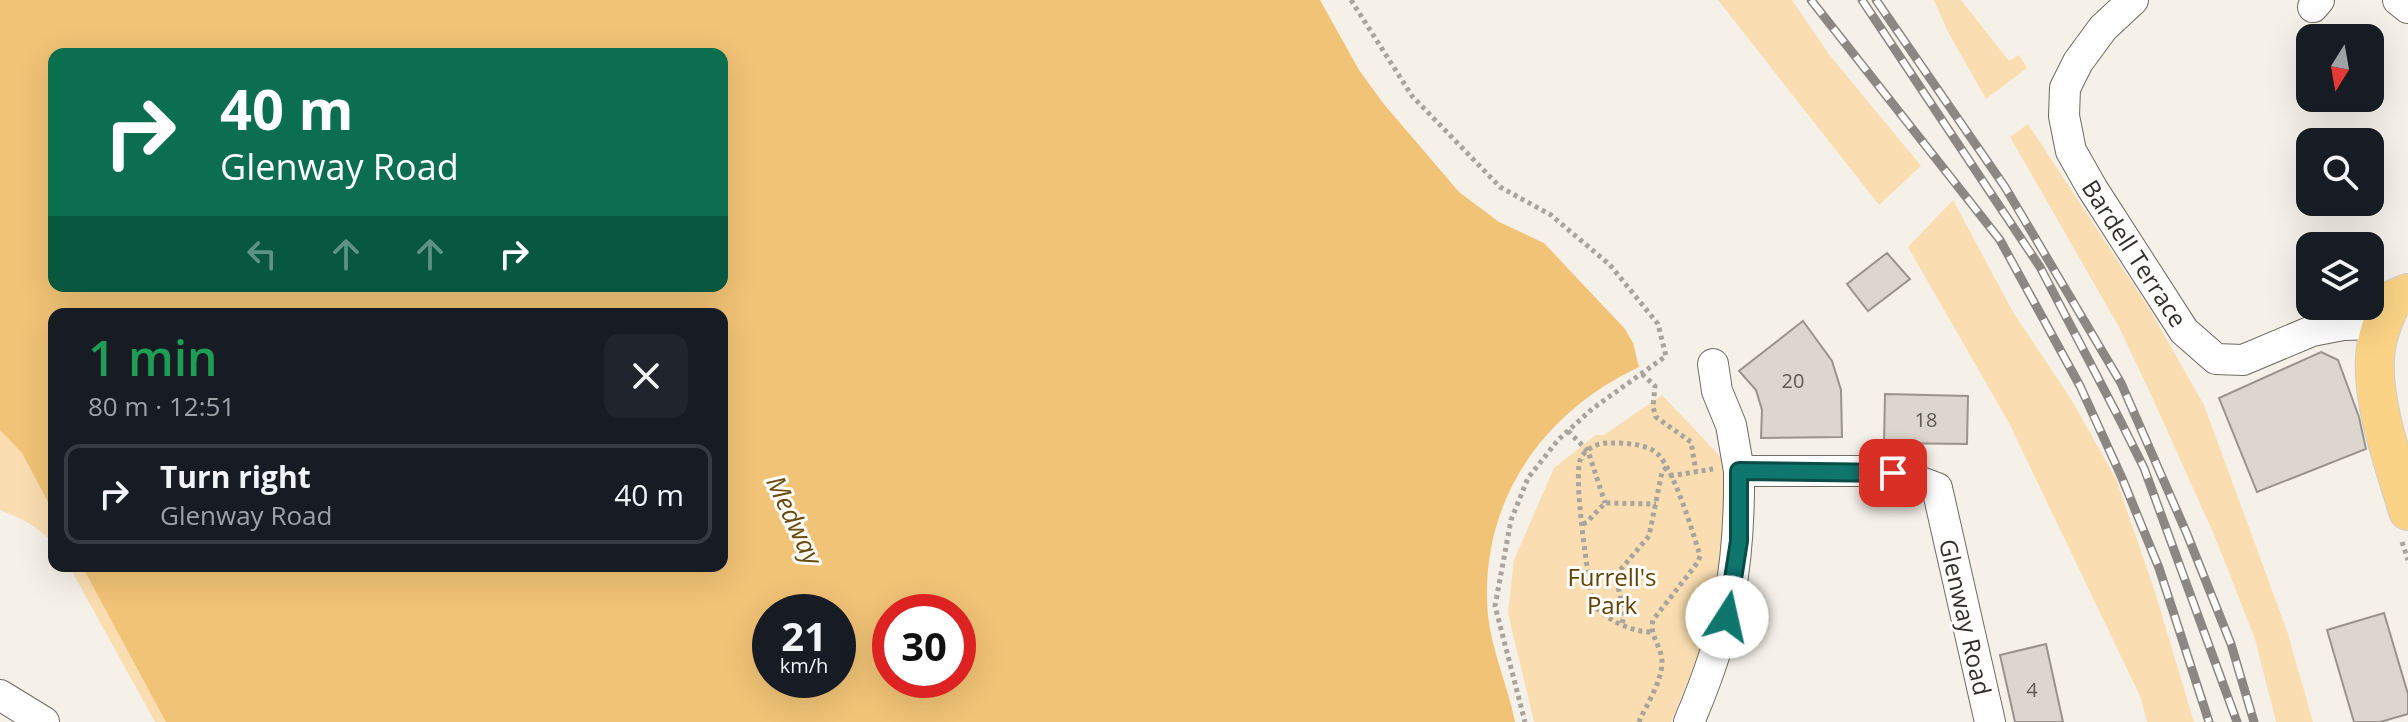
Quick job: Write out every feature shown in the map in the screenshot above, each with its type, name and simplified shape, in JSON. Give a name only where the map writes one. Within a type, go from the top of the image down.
[{"type":"main road","points":[[2408,293],[2393,299],[2381,324],[2375,358],[2387,441],[2408,511]]},
{"type":"street","name":"Bardell Terrace","points":[[2133,0],[2103,28],[2078,62],[2065,88],[2063,111],[2071,151],[2184,331],[2216,359],[2243,360],[2312,331],[2343,325],[2381,324]]},
{"type":"street","points":[[2398,0],[2408,8]]},
{"type":"street","points":[[1689,722],[1711,668],[1730,604],[1739,541],[1731,469],[1731,425],[1717,391],[1713,364]]},
{"type":"street","name":"Glenway Road","points":[[1731,469],[1878,471],[1902,475],[1937,488],[1990,722]]},
{"type":"street","points":[[0,695],[44,722]]},
{"type":"path","points":[[1351,0],[1412,96],[1500,187],[1551,215],[1610,265],[1658,324],[1666,356],[1592,409],[1568,431],[1528,478],[1516,506],[1495,606],[1525,722]]},
{"type":"path","points":[[1642,374],[1655,386],[1653,407],[1656,417],[1691,442],[1696,471]]},
{"type":"path","points":[[1568,431],[1588,451],[1605,503]]},
{"type":"path","points":[[1639,722],[1661,668],[1660,649],[1651,632],[1654,618],[1700,558],[1660,455],[1647,448],[1601,443],[1581,458],[1579,468],[1593,604],[1610,619],[1637,631],[1651,632]]},
{"type":"path","points":[[1622,623],[1624,617],[1616,575],[1649,536],[1662,472],[1667,467]]},
{"type":"path","points":[[1670,476],[1731,469]]},
{"type":"path","points":[[1583,524],[1605,503],[1656,504]]},
{"type":"green space","points":[[1718,0],[1792,0],[1828,53],[1921,166],[1879,205]]},
{"type":"green space","points":[[1934,0],[1961,0],[2009,61],[2019,55],[2027,68],[1986,99],[1948,32]]},
{"type":"green space","points":[[2028,124],[2150,310],[2204,405],[2287,631],[2313,722],[2276,722],[2255,639],[2215,537],[2153,399],[2119,327],[2010,137]]},
{"type":"green space","points":[[1953,200],[2013,312],[2071,399],[2116,479],[2154,589],[2194,722],[2147,722],[2141,698],[2009,423],[1908,247]]},
{"type":"green space","points":[[0,321],[48,412],[48,538],[23,520],[0,510]]},
{"type":"green space","name":"Furrell's Park","points":[[1662,395],[1736,473],[1705,640],[1671,722],[1534,722],[1508,613],[1514,560],[1554,468],[1596,435],[1604,435]]},
{"type":"green space","points":[[72,572],[133,572],[216,722],[155,722]]},
{"type":"water","name":"Medway","points":[[0,0],[1320,0],[1359,70],[1459,192],[1499,222],[1544,243],[1625,329],[1633,343],[1639,367],[1604,386],[1546,436],[1523,467],[1506,500],[1494,536],[1488,575],[1488,616],[1515,722],[166,722],[85,572],[728,572],[728,308],[48,308],[48,502],[22,453],[0,430]]},
{"type":"building","points":[[1887,253],[1910,279],[1868,311],[1847,284]]},
{"type":"building","points":[[1803,321],[1832,361],[1841,390],[1842,437],[1761,438],[1762,410],[1756,390],[1739,371]]},
{"type":"building","points":[[2321,352],[2338,360],[2359,417],[2366,449],[2257,492],[2219,398]]},
{"type":"building","points":[[1885,394],[1968,396],[1967,444],[1884,443]]},
{"type":"building","points":[[2384,613],[2408,694],[2408,714],[2380,722],[2354,722],[2327,630]]},
{"type":"building","points":[[2046,644],[2063,722],[2015,722],[2000,655]]},
{"type":"railway","points":[[1811,0],[2000,240],[2080,386],[2122,478],[2159,568],[2209,722]]},
{"type":"railway","points":[[1862,0],[2040,267],[2120,420],[2144,468],[2237,722]]},
{"type":"railway","points":[[1876,0],[2005,187],[2121,383],[2231,644],[2254,722]]},
{"type":"route","points":[[1727,617],[1739,541],[1739,471],[1893,473]]}]
